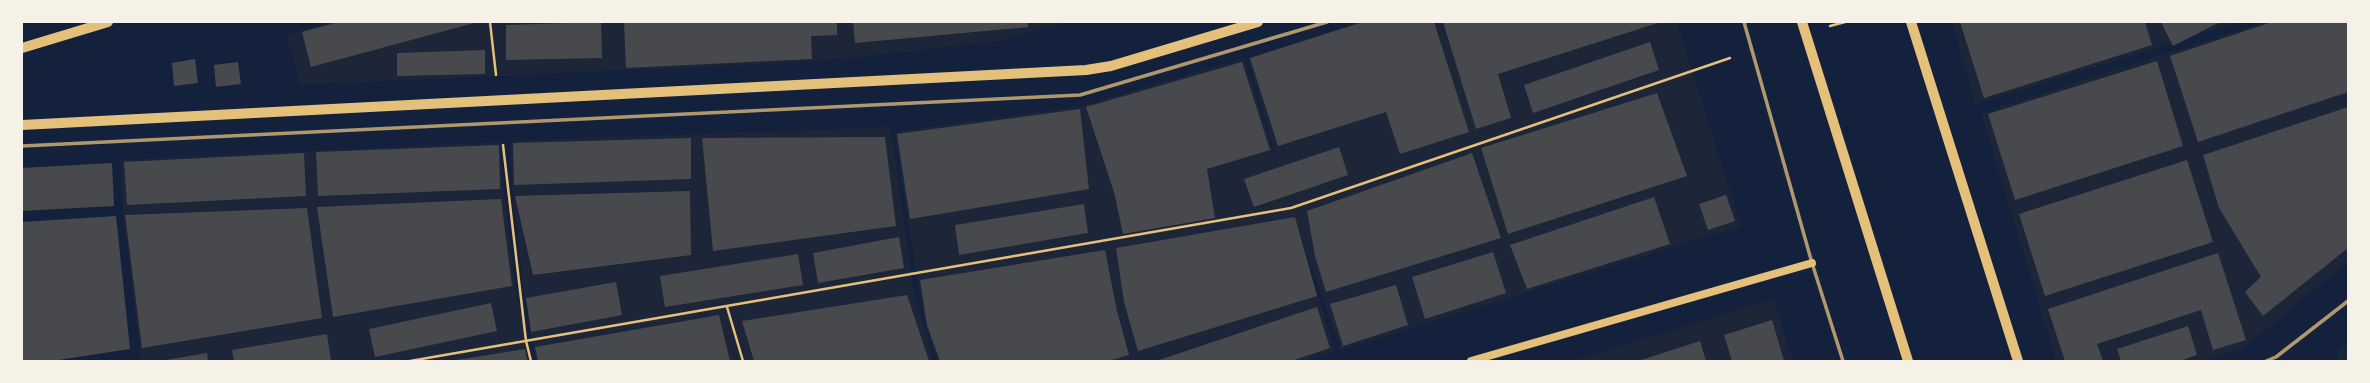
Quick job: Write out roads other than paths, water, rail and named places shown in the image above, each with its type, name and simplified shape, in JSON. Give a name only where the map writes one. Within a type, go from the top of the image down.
[{"type":"main road","points":[[22,48],[108,22]]},
{"type":"main road","points":[[22,125],[499,102],[1086,70],[1137,58],[1258,22]]},
{"type":"main road","points":[[1802,22],[1908,361]]},
{"type":"main road","points":[[1911,22],[2018,361]]},
{"type":"main road","points":[[1470,361],[1812,263]]},
{"type":"street","points":[[22,146],[1080,94],[1327,22]]},
{"type":"street","points":[[1744,22],[1812,263],[1843,361]]},
{"type":"street","points":[[2266,361],[2276,357],[2348,301]]}]
